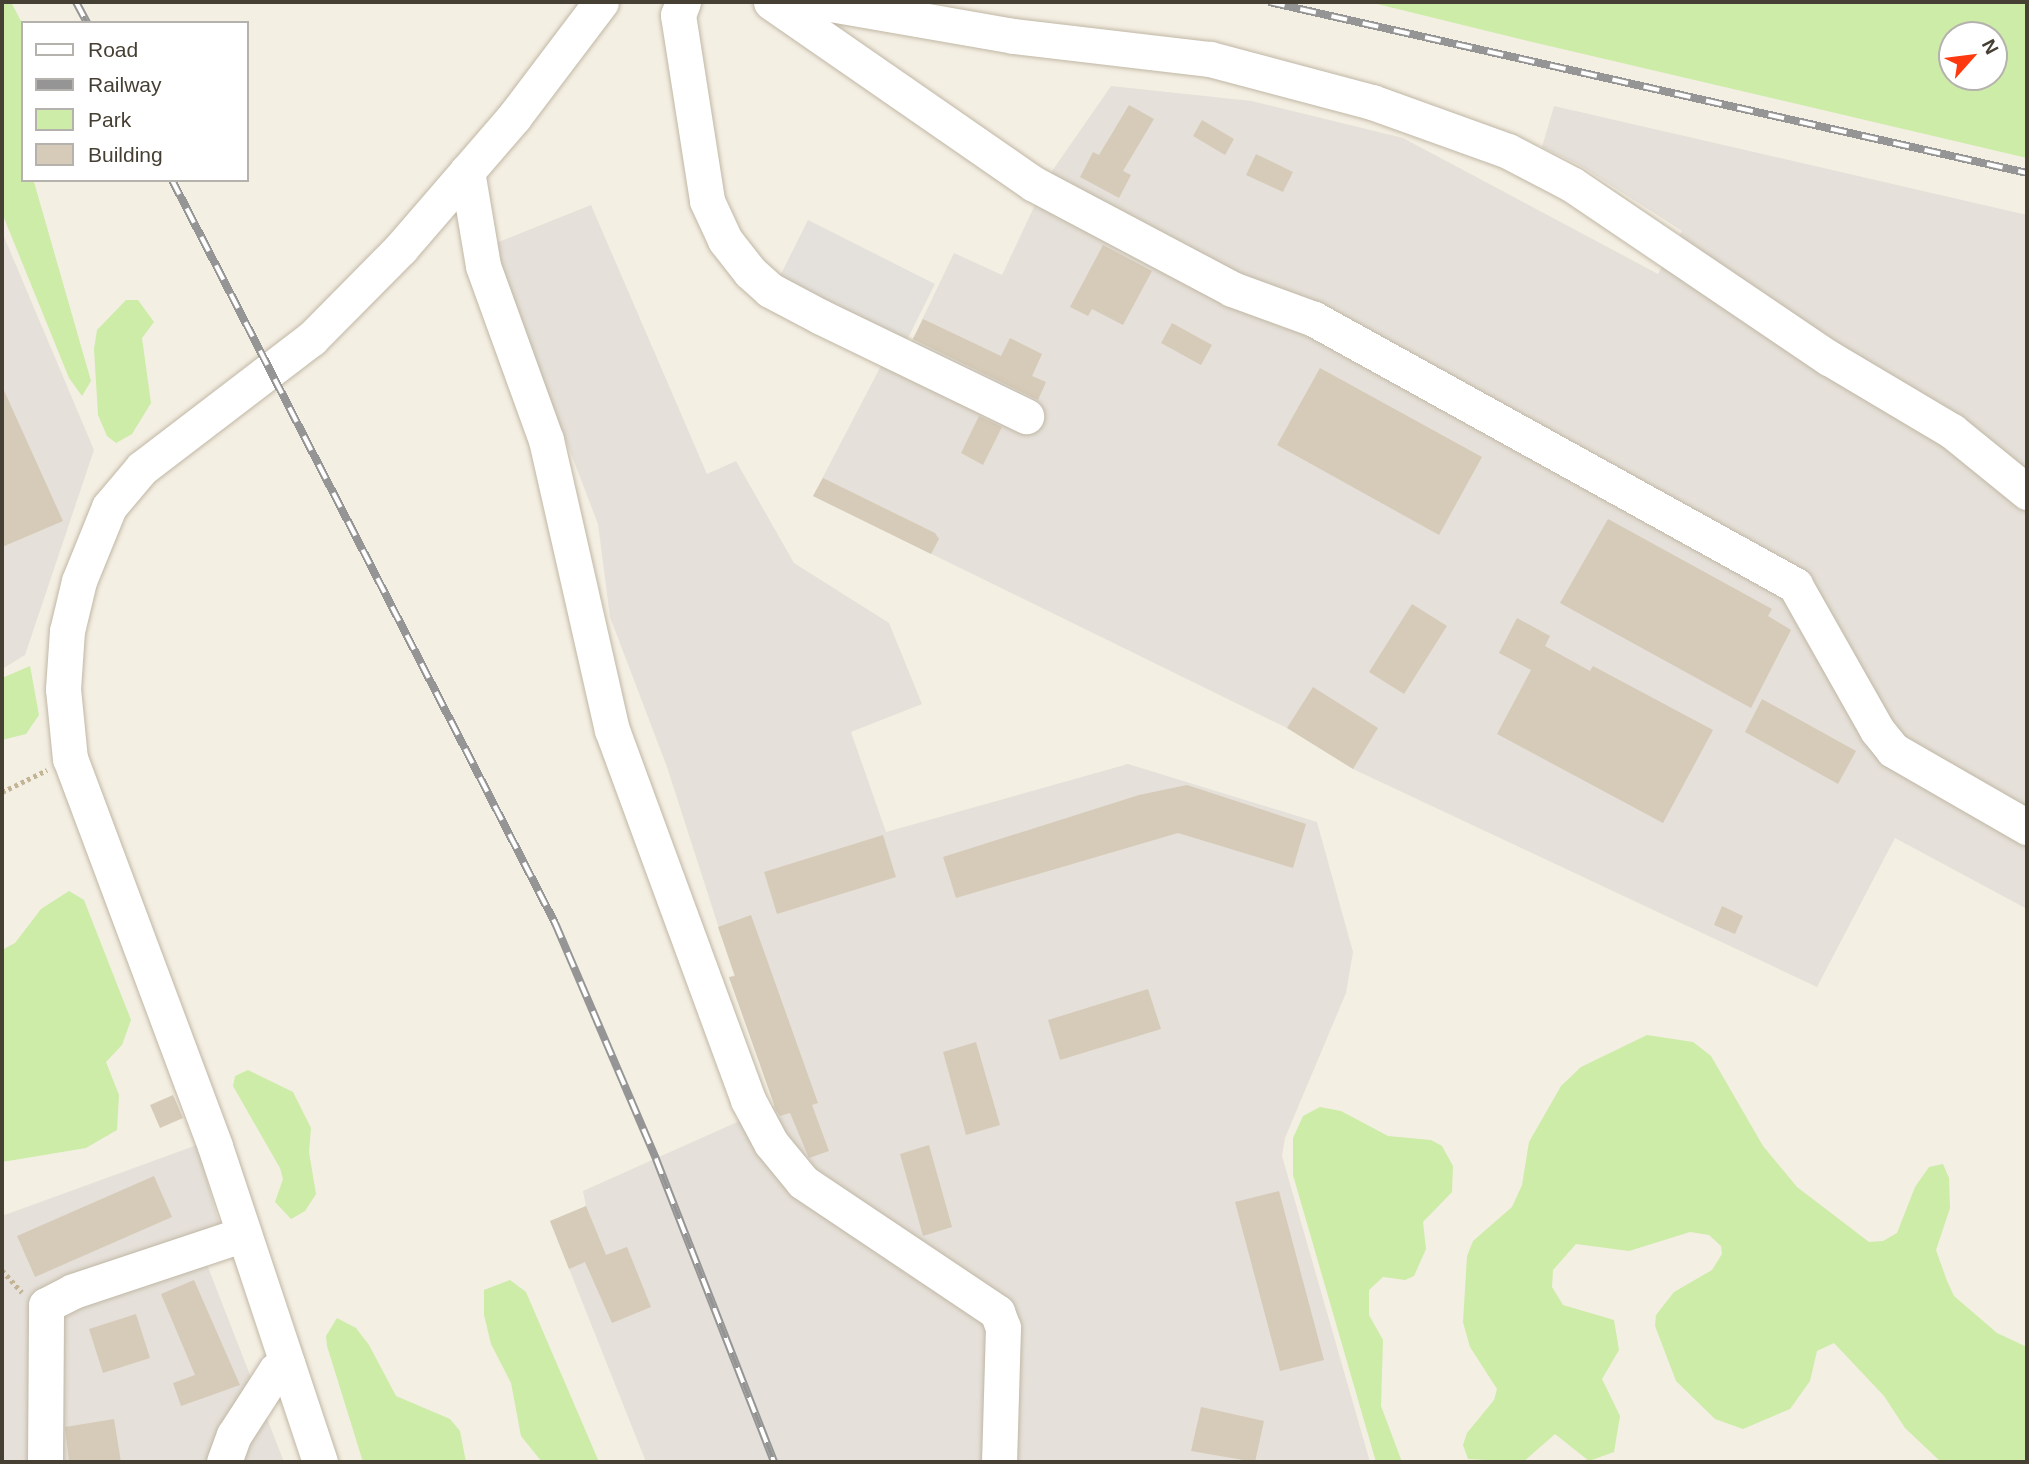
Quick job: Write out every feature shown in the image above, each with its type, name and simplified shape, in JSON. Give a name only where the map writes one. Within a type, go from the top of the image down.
[{"type":"street","points":[[320,1462],[244,1234],[70,759],[63,688],[67,631],[79,582],[109,507],[142,468],[311,339],[401,247],[467,171],[601,2]]},
{"type":"street","points":[[683,2],[678,15],[707,201],[725,240],[750,272],[770,290],[821,317],[1026,416]]},
{"type":"street","points":[[771,2],[1034,184],[1232,289],[1314,319],[1795,585],[1877,730],[1893,750],[2027,827]]},
{"type":"street","points":[[819,2],[1013,36],[1210,59],[1372,102],[1508,151],[1573,185],[1829,358],[1952,431],[2027,492]]},
{"type":"street","points":[[467,171],[483,266],[546,440],[612,730],[748,1100],[771,1143],[803,1182],[997,1312],[1003,1328],[999,1462]]},
{"type":"street","points":[[45,1462],[46,1305],[63,1294],[244,1234]]},
{"type":"street","points":[[224,1462],[234,1434],[276,1370],[287,1363]]},
{"type":"path","points":[[2,792],[70,759]]},
{"type":"shaded area","points":[[1111,86],[1252,101],[1403,138],[1658,274],[1682,231],[1581,166],[1542,147],[1554,106],[2027,215],[2027,909],[1895,838],[1817,987],[1353,769],[1287,728],[813,496],[883,362],[898,370],[954,253],[1002,275],[1048,177]]},
{"type":"shaded area","points":[[591,205],[707,474],[736,461],[794,563],[889,623],[922,704],[851,732],[886,832],[1128,764],[1317,822],[1353,952],[1346,993],[1285,1138],[1282,1156],[1370,1462],[646,1462],[550,1221],[586,1206],[583,1191],[775,1105],[729,978],[734,975],[667,767],[610,617],[598,524],[491,245]]},
{"type":"shaded area","points":[[808,220],[935,284],[903,348],[776,284]]},
{"type":"shaded area","points":[[2,232],[94,450],[25,655],[2,669]]},
{"type":"shaded area","points":[[197,1145],[221,1230],[197,1239],[284,1462],[2,1462],[2,1216]]},
{"type":"green space","points":[[2,2],[11,2],[21,21],[21,182],[34,182],[91,381],[82,396],[69,378],[2,213]]},
{"type":"green space","points":[[1369,2],[2027,2],[2027,158],[1528,41]]},
{"type":"green space","points":[[126,300],[138,300],[154,322],[142,338],[151,403],[132,434],[116,443],[107,436],[98,415],[94,349],[97,330]]},
{"type":"green space","points":[[30,666],[39,715],[26,734],[2,740],[2,678]]},
{"type":"green space","points":[[69,891],[84,900],[131,1020],[122,1045],[106,1062],[119,1095],[117,1130],[86,1148],[2,1162],[2,950],[15,943],[41,909]]},
{"type":"green space","points":[[1647,1035],[1693,1042],[1711,1056],[1763,1146],[1797,1187],[1869,1242],[1883,1241],[1897,1233],[1915,1187],[1929,1167],[1943,1164],[1949,1178],[1950,1208],[1936,1250],[1947,1281],[1954,1296],[1997,1333],[2027,1347],[2027,1462],[1941,1462],[1905,1428],[1884,1396],[1834,1343],[1817,1351],[1810,1381],[1790,1409],[1743,1429],[1715,1419],[1676,1381],[1655,1326],[1656,1315],[1674,1292],[1712,1270],[1722,1254],[1721,1246],[1709,1235],[1690,1232],[1629,1251],[1576,1244],[1553,1270],[1552,1287],[1563,1305],[1614,1320],[1619,1350],[1602,1379],[1620,1416],[1614,1452],[1589,1461],[1555,1434],[1523,1462],[1468,1459],[1463,1445],[1467,1433],[1494,1400],[1497,1389],[1470,1347],[1463,1322],[1467,1256],[1473,1241],[1512,1207],[1522,1185],[1529,1142],[1561,1086],[1581,1067]]},
{"type":"green space","points":[[248,1070],[293,1092],[311,1128],[309,1152],[316,1194],[305,1211],[291,1219],[275,1202],[283,1179],[280,1168],[233,1086],[235,1076]]},
{"type":"green space","points":[[1320,1107],[1341,1111],[1388,1136],[1431,1140],[1442,1146],[1453,1166],[1452,1192],[1423,1222],[1426,1249],[1414,1276],[1405,1280],[1383,1277],[1369,1290],[1369,1315],[1383,1340],[1381,1406],[1402,1462],[1376,1462],[1293,1175],[1293,1138],[1303,1116]]},
{"type":"green space","points":[[510,1280],[526,1292],[599,1462],[542,1462],[521,1436],[511,1383],[491,1344],[484,1315],[484,1290]]},
{"type":"green space","points":[[337,1318],[356,1328],[369,1345],[396,1396],[450,1419],[460,1431],[466,1462],[363,1462],[327,1346],[326,1336]]},
{"type":"building","points":[[1129,105],[1154,119],[1123,171],[1131,175],[1119,198],[1080,177],[1093,152],[1099,155]]},
{"type":"building","points":[[1202,120],[1234,139],[1225,155],[1193,136]]},
{"type":"building","points":[[1256,154],[1293,172],[1283,192],[1246,175]]},
{"type":"building","points":[[1103,245],[1152,271],[1123,325],[1092,309],[1088,316],[1070,307]]},
{"type":"building","points":[[923,319],[1001,356],[1010,338],[1042,354],[1032,376],[1046,382],[1038,400],[913,339]]},
{"type":"building","points":[[1172,323],[1212,345],[1201,365],[1161,343]]},
{"type":"building","points":[[1320,368],[1482,457],[1439,535],[1277,445]]},
{"type":"building","points":[[2,386],[63,521],[2,547]]},
{"type":"building","points":[[979,416],[1002,427],[983,465],[961,453]]},
{"type":"building","points":[[823,478],[935,533],[939,539],[931,554],[813,496]]},
{"type":"building","points":[[1608,519],[1772,609],[1768,616],[1791,630],[1751,708],[1560,603]]},
{"type":"building","points":[[1412,604],[1447,626],[1404,694],[1369,672]]},
{"type":"building","points":[[1517,618],[1550,636],[1545,646],[1590,671],[1593,666],[1713,730],[1663,823],[1497,734],[1531,670],[1499,653]]},
{"type":"building","points":[[1313,687],[1378,728],[1353,769],[1287,728]]},
{"type":"building","points":[[1762,699],[1856,751],[1838,784],[1745,732]]},
{"type":"building","points":[[1187,785],[1306,824],[1293,868],[1178,833],[956,898],[943,857],[1139,795]]},
{"type":"building","points":[[883,835],[896,877],[777,914],[764,872]]},
{"type":"building","points":[[1722,906],[1743,916],[1735,934],[1714,925]]},
{"type":"building","points":[[751,915],[818,1103],[812,1105],[829,1151],[809,1158],[790,1113],[780,1116],[776,1110],[729,977],[735,976],[718,927]]},
{"type":"building","points":[[1148,989],[1161,1029],[1060,1060],[1048,1020]]},
{"type":"building","points":[[976,1042],[1000,1125],[966,1135],[943,1052]]},
{"type":"building","points":[[173,1095],[183,1118],[160,1128],[150,1105]]},
{"type":"building","points":[[929,1145],[952,1227],[923,1236],[900,1154]]},
{"type":"building","points":[[154,1176],[172,1217],[35,1277],[17,1236]]},
{"type":"building","points":[[1279,1191],[1324,1360],[1280,1371],[1235,1202]]},
{"type":"building","points":[[586,1206],[606,1255],[627,1247],[651,1307],[612,1323],[585,1262],[569,1269],[550,1221]]},
{"type":"building","points":[[194,1280],[240,1385],[181,1406],[173,1383],[195,1375],[161,1294]]},
{"type":"building","points":[[136,1314],[150,1358],[103,1373],[89,1329]]},
{"type":"building","points":[[1201,1407],[1264,1421],[1255,1462],[1191,1451]]},
{"type":"building","points":[[114,1419],[121,1462],[69,1462],[65,1427]]},
{"type":"railway","points":[[76,2],[86,21]]},
{"type":"railway","points":[[1269,2],[2027,173]]},
{"type":"railway","points":[[173,182],[555,923],[656,1159],[774,1462]]}]
